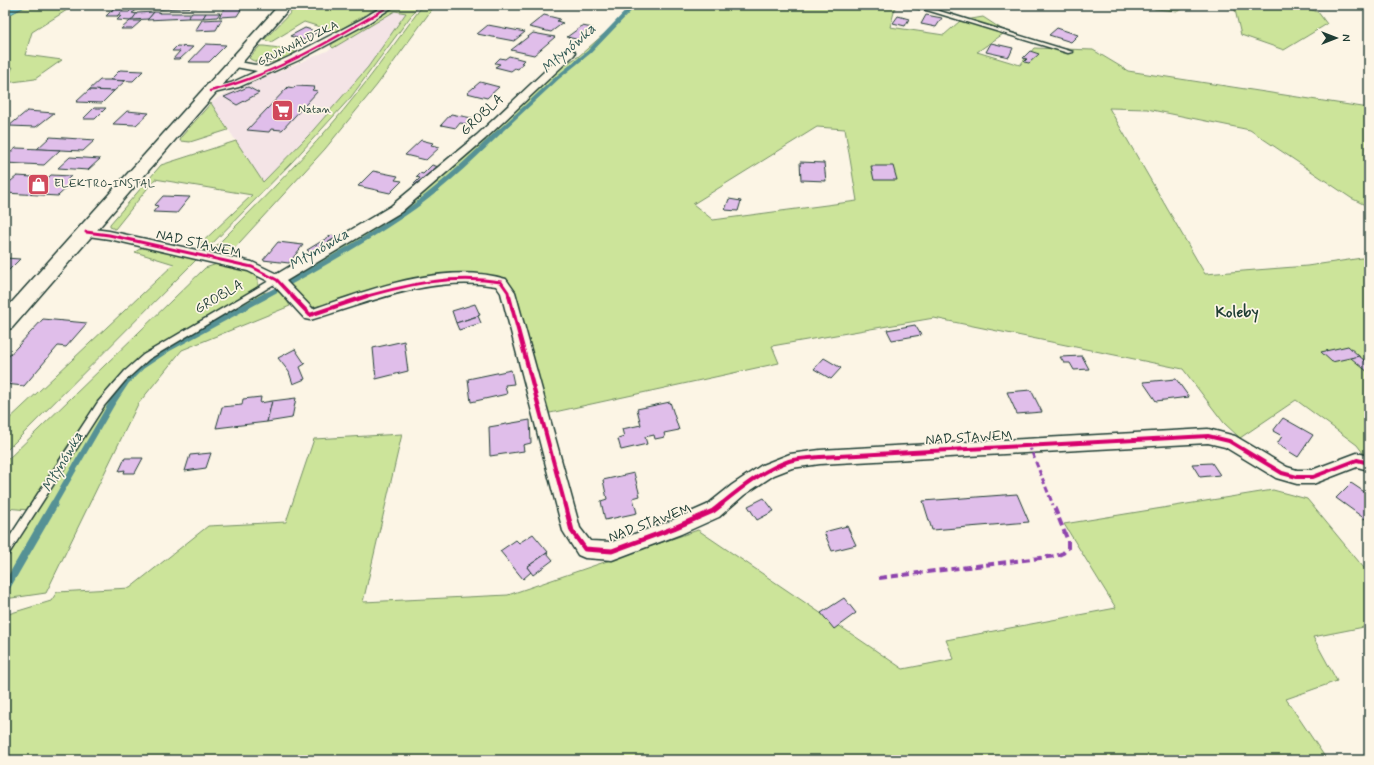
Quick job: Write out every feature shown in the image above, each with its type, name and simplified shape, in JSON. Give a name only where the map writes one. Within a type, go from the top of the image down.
[{"type":"main road","points":[[5,323],[286,5]]},
{"type":"street","name":"GRUNWALDZKA","points":[[210,91],[235,85],[269,70],[365,21],[391,5]]},
{"type":"street","name":"GROBLA","points":[[277,280],[396,209],[481,137],[570,53]]},
{"type":"street","points":[[234,64],[269,70]]},
{"type":"street","name":"NAD STAWEM","points":[[86,232],[109,235],[252,267],[277,280],[310,315],[352,300],[402,287],[476,277],[501,282],[508,292],[572,532],[585,549],[612,551],[674,528],[713,511],[738,490],[768,470],[790,462],[820,457],[1208,436],[1229,441],[1282,472],[1296,477],[1313,477],[1357,460],[1369,463]]},
{"type":"lane","points":[[905,5],[931,10],[1070,52]]},
{"type":"lane","name":"GROBLA","points":[[5,552],[100,404],[117,382],[130,369],[146,357],[277,280]]},
{"type":"shaded area","points":[[395,11],[406,13],[368,67],[308,136],[263,182],[211,103],[219,97],[327,51]]},
{"type":"green space","points":[[28,5],[75,5],[32,32],[25,55],[62,60],[35,79],[5,83],[13,67],[5,69],[5,17]]},
{"type":"green space","points":[[298,5],[382,5],[336,32],[304,22],[271,42],[264,40]]},
{"type":"green space","points":[[396,5],[419,5],[351,97],[292,162],[205,251],[195,249],[252,195],[155,179],[115,229],[110,227],[110,224],[161,165],[236,141],[263,182],[308,136],[368,67],[406,13],[395,11],[333,48],[331,46],[332,44]]},
{"type":"green space","points":[[423,5],[435,5],[377,85],[325,149],[229,254],[212,250],[287,173],[331,125],[367,81]]},
{"type":"green space","points":[[637,5],[896,5],[890,27],[944,35],[960,21],[983,17],[1006,32],[977,52],[1020,65],[1034,48],[1093,50],[1128,71],[1369,108],[1369,207],[1351,198],[1250,130],[1147,109],[1109,108],[1205,274],[1307,266],[1369,257],[1369,461],[1357,445],[1296,400],[1240,438],[1224,423],[1183,369],[934,318],[772,346],[779,363],[541,415],[501,282],[476,277],[313,307],[306,304],[284,282],[395,212],[561,67],[579,56]],"holes":[[[817,127],[845,129],[857,201],[713,220],[693,204]]]},
{"type":"green space","points":[[1147,5],[1192,5],[1178,11],[1155,9]]},
{"type":"green space","points":[[1221,5],[1306,5],[1303,7],[1318,12],[1327,24],[1284,50],[1241,35],[1235,10]]},
{"type":"green space","points":[[260,46],[296,50],[288,58],[274,62],[267,63],[253,61],[249,58]]},
{"type":"green space","points":[[211,103],[228,130],[190,142],[180,141],[181,137]]},
{"type":"green space","points":[[143,247],[197,259],[5,452],[5,423],[174,264],[135,252]]},
{"type":"green space","points":[[220,263],[256,274],[258,279],[258,288],[135,362],[113,383],[66,448],[29,510],[5,508],[5,462],[205,268]]},
{"type":"green space","points":[[276,291],[283,294],[290,306],[182,350],[138,404],[46,593],[5,599],[5,559],[105,402],[122,380],[150,357],[260,293]]},
{"type":"green space","points":[[402,434],[363,602],[508,595],[698,530],[903,669],[954,659],[946,640],[1116,608],[1064,524],[1273,490],[1307,499],[1369,574],[1369,626],[1313,637],[1337,681],[1286,699],[1327,760],[5,760],[5,615],[51,601],[57,592],[130,588],[208,526],[286,522],[314,439]]},
{"type":"water","points":[[5,5],[28,5],[5,17]]},
{"type":"building","points":[[164,5],[162,9],[140,10],[143,6]]},
{"type":"building","points":[[164,5],[198,5],[197,7],[162,9]]},
{"type":"building","points":[[227,5],[244,5],[237,16],[219,17]]},
{"type":"building","points":[[113,9],[125,9],[117,16],[106,16]]},
{"type":"building","points":[[132,9],[137,10],[132,13],[137,14],[131,21],[117,20],[121,16],[117,16],[122,12],[129,12]]},
{"type":"building","points":[[154,12],[192,13],[188,18],[147,20]]},
{"type":"building","points":[[154,12],[148,19],[132,20],[137,13]]},
{"type":"building","points":[[192,13],[206,13],[203,18],[188,18]]},
{"type":"building","points":[[206,13],[220,13],[217,17],[203,18]]},
{"type":"building","points":[[544,15],[560,19],[557,21],[563,23],[551,32],[529,27]]},
{"type":"building","points":[[926,15],[942,18],[936,27],[921,24]]},
{"type":"building","points":[[898,16],[909,19],[905,26],[893,23]]},
{"type":"building","points":[[222,19],[216,30],[195,31],[202,20]]},
{"type":"building","points":[[130,21],[141,21],[132,29],[121,29]]},
{"type":"building","points":[[488,25],[525,32],[514,41],[477,34]]},
{"type":"building","points":[[582,26],[593,28],[580,40],[567,37]]},
{"type":"building","points":[[305,28],[318,32],[304,40],[290,36]]},
{"type":"building","points":[[1057,28],[1078,35],[1071,42],[1049,35]]},
{"type":"building","points":[[533,33],[555,37],[534,55],[511,50]]},
{"type":"building","points":[[991,43],[1013,48],[1009,57],[986,52]]},
{"type":"building","points":[[206,44],[226,45],[209,62],[189,62]]},
{"type":"building","points":[[177,46],[193,47],[180,59],[173,59],[180,51],[172,51]]},
{"type":"building","points":[[1030,51],[1039,54],[1029,63],[1024,62],[1027,59],[1023,58]]},
{"type":"building","points":[[509,56],[524,60],[518,69],[515,68],[511,71],[495,67],[500,64],[495,63],[500,58],[505,59]]},
{"type":"building","points":[[120,70],[143,71],[133,81],[110,80]]},
{"type":"building","points":[[100,80],[125,81],[114,91],[89,90]]},
{"type":"building","points":[[480,82],[499,87],[487,98],[467,93]]},
{"type":"building","name":"Natan","points":[[296,86],[315,87],[312,90],[318,91],[282,130],[271,129],[269,132],[247,130],[288,87],[294,88]]},
{"type":"building","points":[[248,87],[259,93],[237,105],[224,97]]},
{"type":"building","points":[[89,90],[114,91],[102,103],[76,102]]},
{"type":"building","points":[[94,108],[106,108],[95,119],[83,119]]},
{"type":"building","points":[[27,111],[54,113],[36,127],[9,126]]},
{"type":"building","points":[[127,111],[149,113],[136,125],[113,124]]},
{"type":"building","points":[[451,114],[472,118],[467,124],[460,123],[456,128],[441,125]]},
{"type":"building","points":[[50,137],[95,140],[83,151],[37,149]]},
{"type":"building","points":[[421,140],[433,143],[431,145],[440,147],[426,160],[405,155]]},
{"type":"building","points":[[16,148],[60,150],[44,165],[5,163],[5,157]]},
{"type":"building","points":[[70,157],[100,159],[88,170],[58,168]]},
{"type":"building","points":[[800,162],[824,163],[826,181],[801,180]]},
{"type":"building","points":[[432,165],[439,167],[418,187],[413,185],[420,178],[416,177],[420,173],[423,174]]},
{"type":"building","points":[[871,166],[893,166],[897,180],[874,180]]},
{"type":"building","points":[[373,171],[398,176],[395,180],[402,181],[390,193],[358,186]]},
{"type":"building","name":"ELEKTRO-INSTAL","points":[[51,175],[71,176],[67,180],[74,181],[58,196],[5,193],[5,186],[17,176],[48,178]]},
{"type":"building","points":[[163,196],[190,197],[177,213],[153,212],[158,206],[155,205]]},
{"type":"building","points":[[729,199],[741,201],[738,211],[725,210]]},
{"type":"building","points":[[332,235],[340,240],[314,255],[307,250]]},
{"type":"building","points":[[278,242],[303,245],[289,263],[263,260]]},
{"type":"building","points":[[5,258],[20,259],[5,274]]},
{"type":"building","points":[[475,304],[480,315],[456,323],[452,311]]},
{"type":"building","points":[[478,316],[481,323],[459,330],[456,323]]},
{"type":"building","points":[[43,319],[87,323],[66,347],[58,346],[24,386],[5,384],[5,360]]},
{"type":"building","points":[[915,325],[921,335],[892,340],[887,330]]},
{"type":"building","points":[[404,341],[408,371],[376,379],[373,348]]},
{"type":"building","points":[[1348,346],[1359,356],[1332,362],[1321,352]]},
{"type":"building","points":[[295,349],[305,364],[300,367],[305,379],[293,384],[289,372],[278,358]]},
{"type":"building","points":[[1082,356],[1089,369],[1074,370],[1070,363],[1064,363],[1060,357]]},
{"type":"building","points":[[1359,356],[1369,364],[1369,373],[1351,358]]},
{"type":"building","points":[[824,358],[841,368],[831,379],[814,369]]},
{"type":"building","points":[[511,370],[514,384],[505,385],[507,394],[471,402],[468,379]]},
{"type":"building","points":[[1176,379],[1189,397],[1156,401],[1143,382]]},
{"type":"building","points":[[1031,390],[1042,412],[1017,414],[1007,392]]},
{"type":"building","points":[[261,397],[260,403],[272,401],[267,422],[216,428],[222,407],[242,405],[243,399]]},
{"type":"building","points":[[296,398],[292,418],[267,422],[272,401]]},
{"type":"building","points":[[670,402],[679,430],[664,433],[665,437],[655,439],[654,435],[645,437],[647,444],[621,450],[618,439],[624,437],[622,429],[641,425],[637,409]]},
{"type":"building","points":[[1283,418],[1313,435],[1298,457],[1277,444],[1282,436],[1273,431]]},
{"type":"building","points":[[530,420],[531,443],[523,445],[524,451],[490,456],[489,427]]},
{"type":"building","points":[[211,453],[206,468],[185,471],[190,455]]},
{"type":"building","points":[[125,458],[143,458],[135,473],[124,473],[125,470],[119,471]]},
{"type":"building","points":[[1212,463],[1220,475],[1200,477],[1192,464]]},
{"type":"building","points":[[634,473],[640,496],[633,498],[637,513],[605,520],[601,501],[607,499],[603,480]]},
{"type":"building","points":[[1351,483],[1369,495],[1369,515],[1365,519],[1336,498]]},
{"type":"building","points":[[1017,494],[1029,522],[932,530],[923,501]]},
{"type":"building","points":[[764,498],[774,511],[757,520],[748,506]]},
{"type":"building","points":[[847,526],[856,545],[832,551],[824,532]]},
{"type":"building","points":[[533,534],[548,552],[527,567],[531,572],[523,579],[500,551],[516,540],[519,543]]},
{"type":"building","points":[[547,553],[553,560],[533,575],[527,567]]},
{"type":"building","points":[[844,598],[856,613],[834,629],[821,613]]},
{"type":"waterway","name":"Młynówka","points":[[499,132],[557,78],[589,52],[634,5]]},
{"type":"waterway","name":"Młynówka","points":[[263,297],[340,254],[415,206],[448,179],[500,131]]},
{"type":"waterway","name":"Młynówka","points":[[53,505],[112,403],[126,382],[142,366],[169,348],[265,296]]},
{"type":"waterway","name":"Młynówka","points":[[5,589],[54,504]]},
{"type":"marked path","points":[[879,578],[1056,556],[1063,553],[1068,548],[1068,541],[1029,445]]},
{"type":"cycle path","points":[[210,91],[235,85],[295,58],[365,21],[391,5]]},
{"type":"cycle path","points":[[86,232],[109,235],[252,267],[277,280],[310,315],[379,293],[431,281],[456,278],[479,278],[501,282],[508,292],[572,531],[585,549],[612,551],[674,528],[713,511],[738,490],[768,470],[790,461],[820,457],[1208,436],[1229,441],[1282,473],[1297,477],[1313,477],[1357,460],[1369,463]]},
{"type":"place","name":"Natan","points":[[283,110]]},
{"type":"place","name":"ELEKTRO-INSTAL","points":[[39,184]]},
{"type":"district","name":"Koleby","points":[[1237,313]]}]
